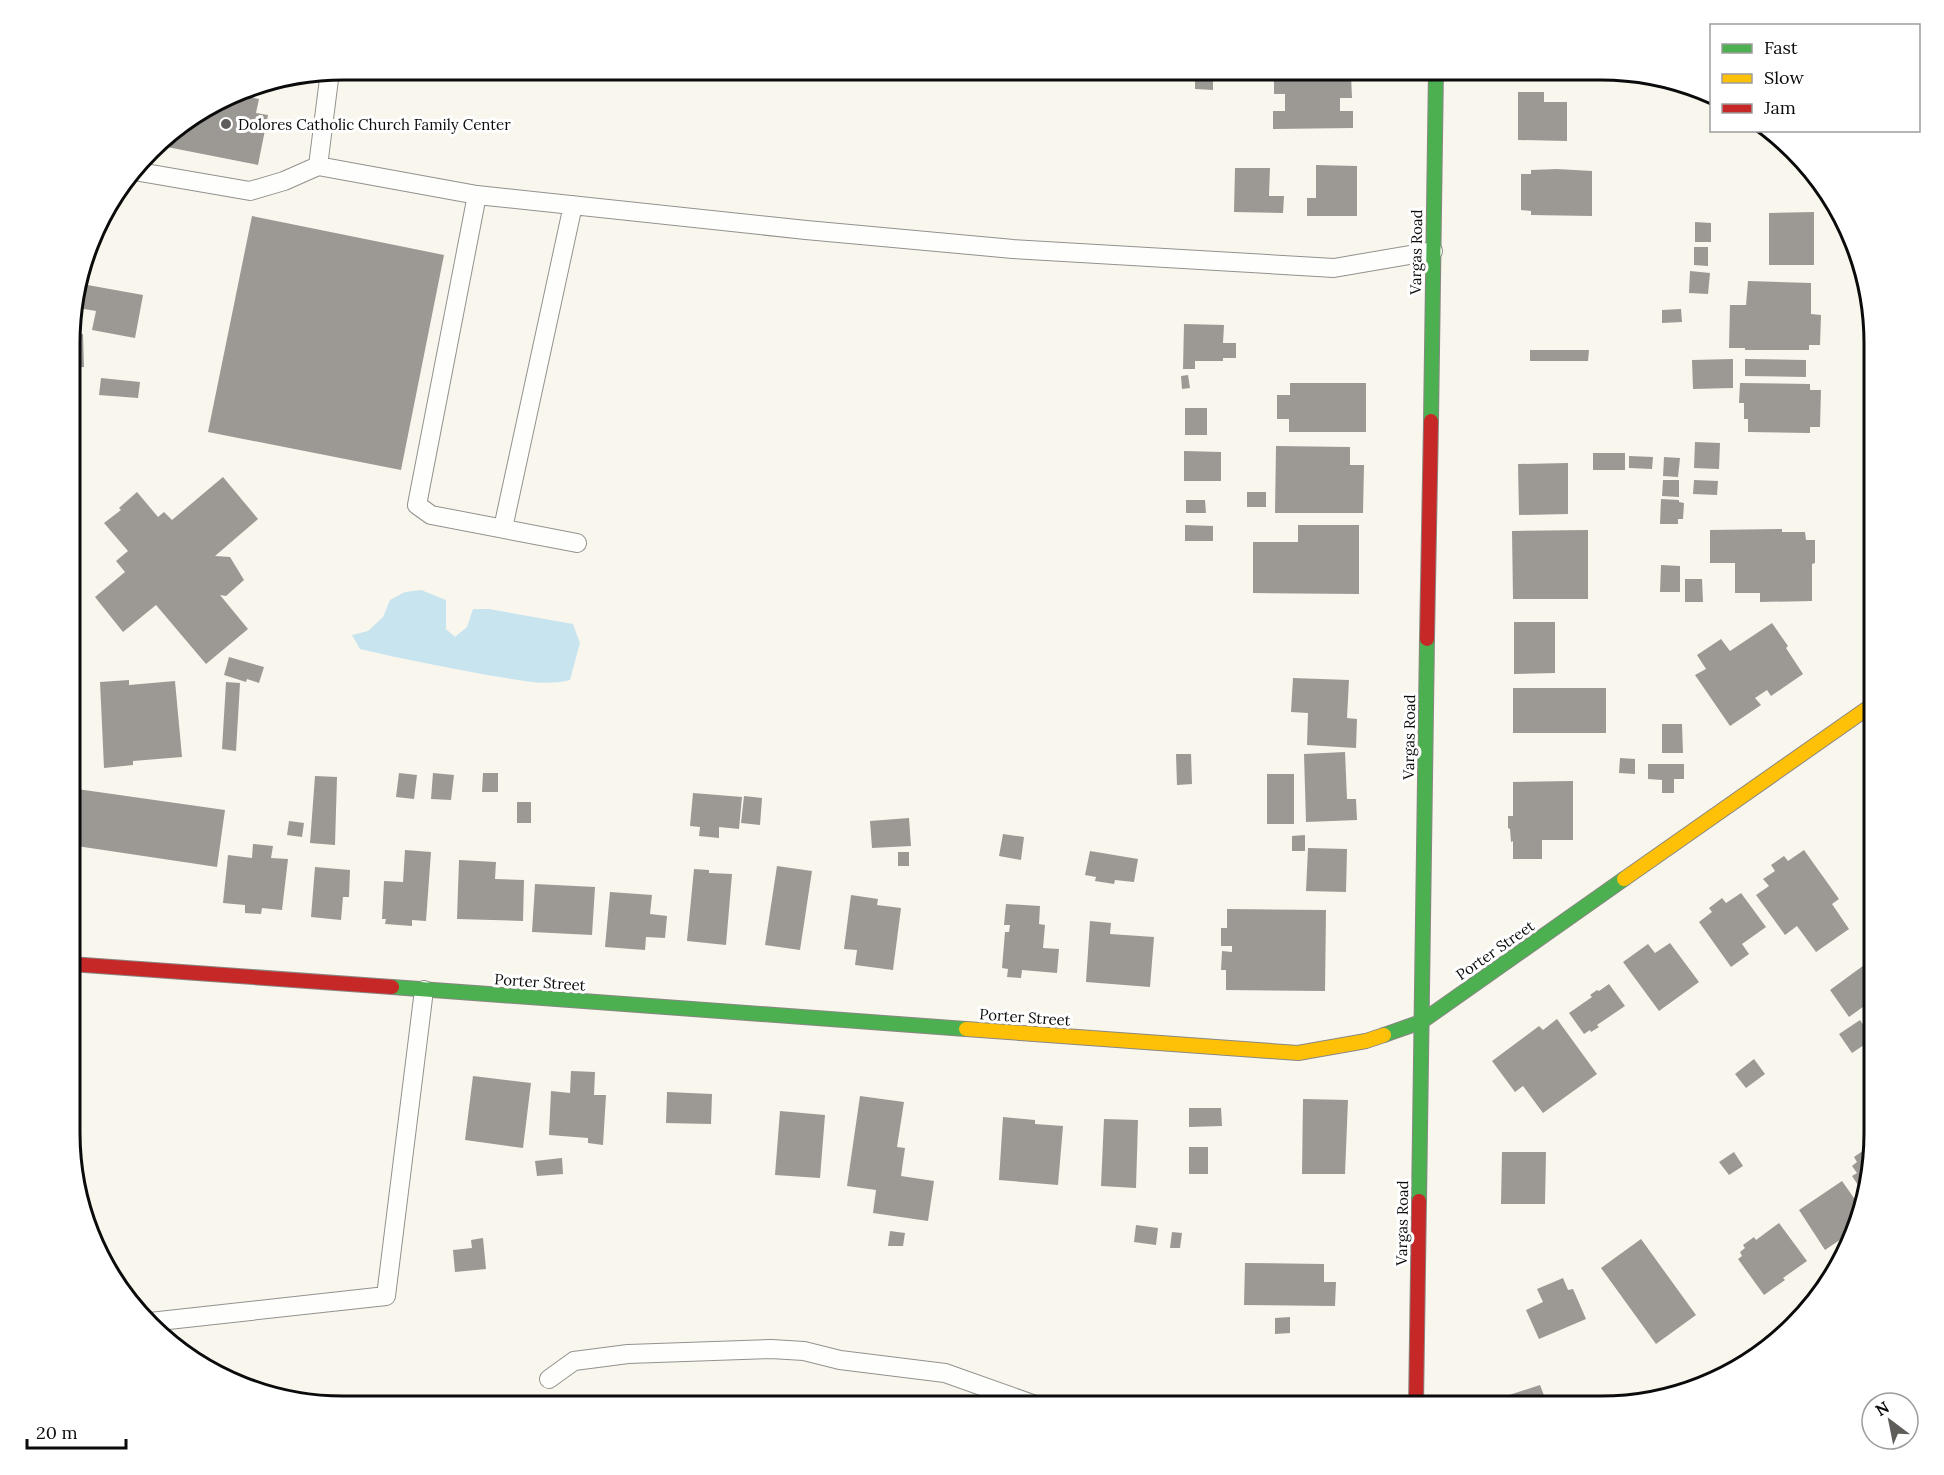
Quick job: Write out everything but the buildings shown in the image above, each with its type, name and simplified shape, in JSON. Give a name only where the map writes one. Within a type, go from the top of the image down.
[{"type":"street","name":"Vargas Road","points":[[1416,1396],[1436,80]]},
{"type":"street","name":"Porter Street","points":[[80,965],[1298,1053],[1366,1041],[1421,1022],[1864,711]]},
{"type":"lane","points":[[318,166],[329,80]]},
{"type":"lane","points":[[142,172],[250,191],[284,181],[318,166],[477,195],[1002,248],[1334,268],[1433,251]]},
{"type":"lane","points":[[477,195],[417,505],[431,515],[577,543]]},
{"type":"lane","points":[[503,528],[573,205]]},
{"type":"lane","points":[[160,1321],[386,1296],[424,990]]},
{"type":"lane","points":[[549,1379],[574,1361],[585,1359],[628,1354],[771,1349],[804,1351],[840,1360],[945,1373],[1010,1396]]},
{"type":"water","points":[[421,590],[446,600],[446,629],[455,637],[467,627],[473,609],[489,609],[573,624],[580,643],[570,680],[539,683],[518,680],[360,649],[352,635],[368,631],[383,617],[390,600],[405,592]]},
{"type":"traffic: fast","points":[[1431,421],[1436,80]]},
{"type":"traffic: fast","points":[[1419,1201],[1427,639]]},
{"type":"traffic: fast","points":[[1384,1035],[1421,1022],[1624,879]]},
{"type":"traffic: fast","points":[[392,987],[966,1029]]},
{"type":"traffic: slow","points":[[1624,879],[1864,711]]},
{"type":"traffic: slow","points":[[966,1029],[1298,1053],[1366,1041],[1384,1035]]},
{"type":"traffic: jam","points":[[1427,639],[1431,421]]},
{"type":"traffic: jam","points":[[80,965],[392,987]]},
{"type":"traffic: jam","points":[[1416,1396],[1419,1201]]},
{"type":"place","name":"Dolores Catholic Church Family Center","points":[[226,124]]}]
